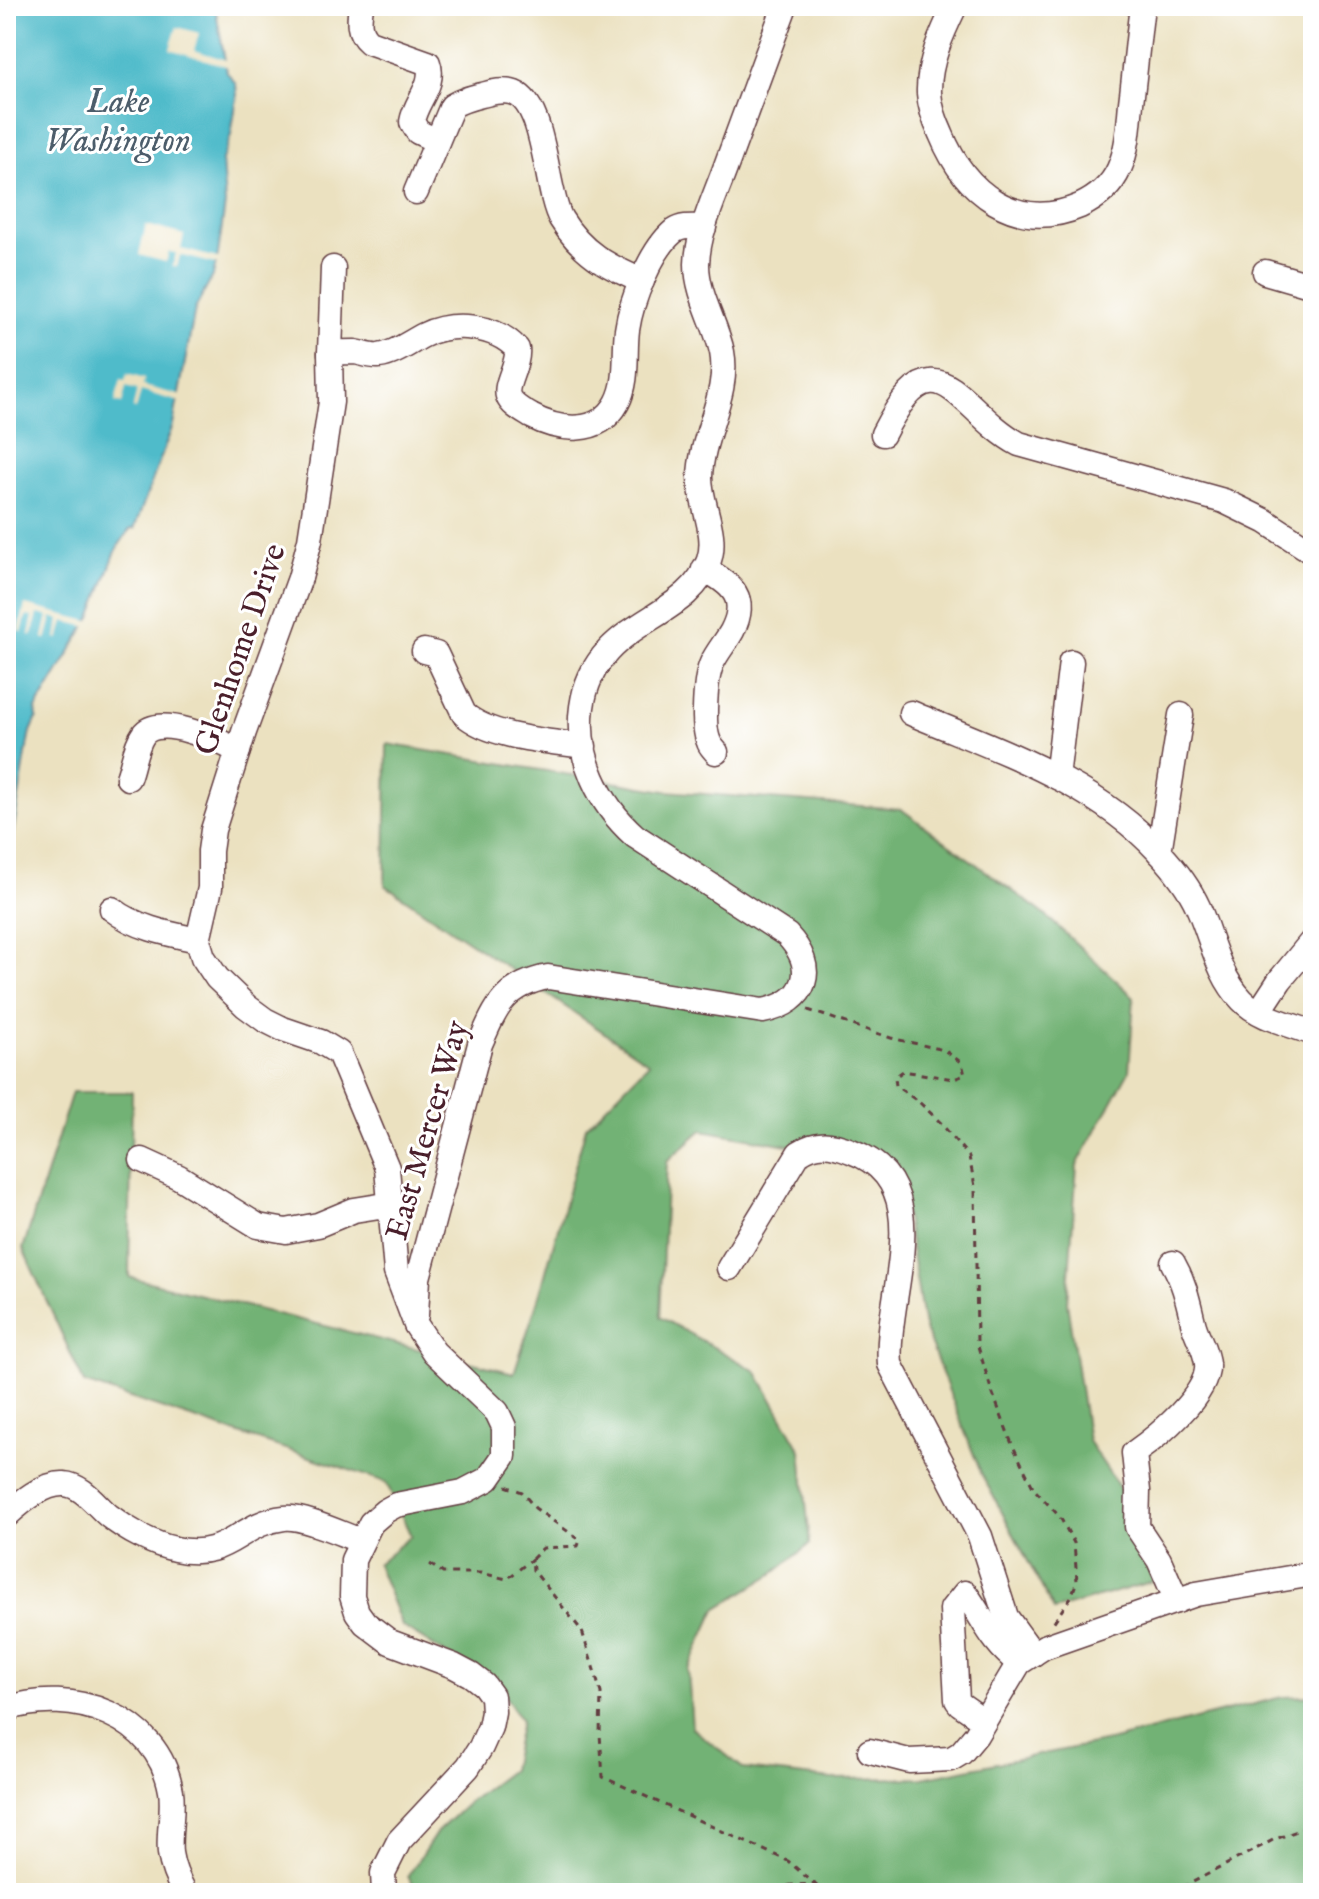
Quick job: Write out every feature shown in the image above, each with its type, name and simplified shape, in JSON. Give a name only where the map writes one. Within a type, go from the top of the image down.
[{"type":"street","points":[[361,6],[359,22],[363,37],[428,63],[430,82],[416,105],[412,122],[418,132],[437,141]]},
{"type":"street","points":[[955,6],[931,72],[929,95],[932,114],[959,169],[981,195],[1009,211],[1039,214],[1068,211],[1092,201],[1110,186],[1120,168],[1127,142],[1142,6]]},
{"type":"street","points":[[776,9],[704,227],[697,264],[722,354],[723,369],[705,439],[700,475],[711,537],[709,559],[689,590],[622,635],[594,669],[582,707],[584,746],[594,783],[618,821],[635,836],[787,935],[798,947],[805,959],[806,973],[802,987],[788,1002]]},
{"type":"street","points":[[416,192],[452,106],[462,100],[498,91],[514,92],[528,104],[533,117],[559,216],[580,247],[612,268],[642,281]]},
{"type":"street","points":[[330,353],[352,352],[379,357],[444,329],[485,330],[501,336],[517,349],[518,359],[507,387],[508,398],[518,408],[561,428],[593,425],[617,404],[624,384],[631,310],[642,281],[661,247],[676,230],[704,227]]},
{"type":"street","name":"Glenhome Drive","points":[[198,940],[210,888],[213,830],[300,578],[310,540],[331,402],[333,268]]},
{"type":"street","points":[[1265,272],[1313,286]]},
{"type":"street","points":[[883,434],[895,410],[911,389],[926,382],[941,383],[956,390],[1003,436],[1019,444],[1224,501],[1265,521],[1313,552]]},
{"type":"street","points":[[704,569],[729,582],[737,595],[738,612],[733,630],[711,664],[707,686],[709,742],[716,752]]},
{"type":"street","points":[[424,651],[436,654],[464,714],[470,720],[482,727],[584,746]]},
{"type":"street","points":[[1057,777],[1071,662]]},
{"type":"street","points":[[911,713],[1080,788],[1127,822],[1159,852],[1186,885],[1228,983],[1243,1001],[1259,1012],[1313,1033]]},
{"type":"street","points":[[1159,852],[1181,715]]},
{"type":"street","points":[[128,778],[142,736],[153,726],[164,725],[205,737],[238,751]]},
{"type":"street","points":[[112,909],[129,921],[198,940],[203,957],[217,978],[246,1006],[265,1020],[321,1042],[339,1053],[387,1168],[396,1272],[416,1325],[434,1352],[497,1412],[504,1427],[504,1456],[488,1479],[463,1492],[396,1505],[385,1511],[371,1523],[353,1560],[352,1596],[357,1612],[365,1623],[390,1642],[471,1675],[492,1696],[493,1712],[481,1747],[431,1810],[399,1841],[383,1873],[384,1893]]},
{"type":"street","points":[[1259,1012],[1280,980],[1313,940]]},
{"type":"street","name":"East Mercer Way","points":[[416,1325],[415,1297],[437,1200],[480,1044],[505,996],[534,980],[548,977],[746,1010],[763,1011],[788,1002]]},
{"type":"street","points":[[729,1268],[799,1153],[812,1145],[824,1143],[863,1155],[888,1176],[902,1207],[903,1227],[890,1364],[980,1536],[1006,1617],[1032,1655]]},
{"type":"street","points":[[142,1160],[179,1177],[258,1226],[286,1231],[318,1225],[354,1210],[392,1204]]},
{"type":"street","points":[[1173,1263],[1182,1278],[1194,1327],[1206,1357],[1206,1378],[1201,1389],[1172,1422],[1134,1453],[1138,1491],[1137,1527],[1159,1560],[1177,1601]]},
{"type":"street","points":[[6,1516],[37,1492],[53,1485],[67,1484],[80,1490],[128,1529],[171,1548],[208,1552],[258,1526],[288,1517],[361,1541]]},
{"type":"street","points":[[983,1720],[957,1700],[952,1609],[965,1593],[988,1633],[1003,1651],[1032,1655],[1196,1594],[1313,1574]]},
{"type":"street","points":[[870,1751],[909,1761],[951,1759],[969,1745],[983,1720],[1032,1655]]},
{"type":"street","points":[[6,1709],[49,1700],[71,1703],[113,1715],[132,1725],[144,1737],[165,1768],[171,1792],[170,1854],[185,1893]]},
{"type":"path","points":[[788,1002],[891,1038],[944,1050],[962,1063],[965,1075],[954,1079],[903,1071],[895,1077],[896,1086],[929,1112],[969,1157],[975,1186],[977,1343],[1012,1444],[1034,1489],[1060,1517],[1074,1543],[1077,1581],[1071,1597],[1032,1655]]},
{"type":"path","points":[[430,1564],[443,1573],[481,1573],[507,1579],[543,1548],[578,1546],[580,1540],[535,1508],[522,1492]]},
{"type":"path","points":[[532,1559],[533,1570],[582,1631],[601,1693],[603,1777],[788,1861],[825,1893]]},
{"type":"path","points":[[1172,1893],[1273,1840],[1313,1825]]},
{"type":"path","points":[[765,1893],[792,1885],[816,1884]]},
{"type":"green space","points":[[387,744],[666,791],[901,809],[1044,914],[1134,997],[1129,1071],[1077,1165],[1067,1302],[1088,1441],[1178,1574],[1054,1610],[981,1473],[924,1327],[904,1206],[873,1160],[702,1130],[667,1161],[660,1317],[756,1371],[801,1450],[810,1544],[774,1573],[716,1609],[688,1670],[692,1728],[744,1769],[832,1779],[922,1778],[1113,1740],[1282,1697],[1313,1696],[1313,1893],[416,1893],[408,1876],[437,1832],[470,1801],[511,1770],[521,1721],[500,1688],[402,1626],[377,1564],[411,1536],[386,1482],[84,1383],[23,1249],[72,1092],[132,1092],[129,1277],[514,1373],[540,1293],[586,1127],[649,1063],[385,885]]},
{"type":"water","name":"Lake Washington","points":[[6,6],[215,6],[227,72],[236,84],[237,97],[231,135],[222,160],[225,204],[218,254],[213,276],[195,309],[173,425],[134,529],[130,529],[117,548],[92,615],[36,709],[37,718],[29,736],[7,870],[6,941]]},
{"type":"pier","points":[[177,27],[199,33],[194,50],[229,61],[229,67],[170,49]]},
{"type":"pier","points":[[146,225],[184,235],[181,249],[221,259],[220,265],[180,255],[177,267],[173,266],[176,253],[169,252],[166,262],[139,255]]},
{"type":"pier","points":[[127,374],[144,379],[143,386],[182,396],[180,402],[141,391],[136,409],[133,408],[137,390],[126,387],[122,404],[115,402],[121,380],[125,381]]},
{"type":"pier","points":[[25,605],[92,622],[89,627],[64,621],[59,639],[56,638],[60,620],[52,617],[46,639],[43,638],[48,616],[38,614],[32,635],[29,635],[33,617],[26,616],[22,632],[19,631]]}]
